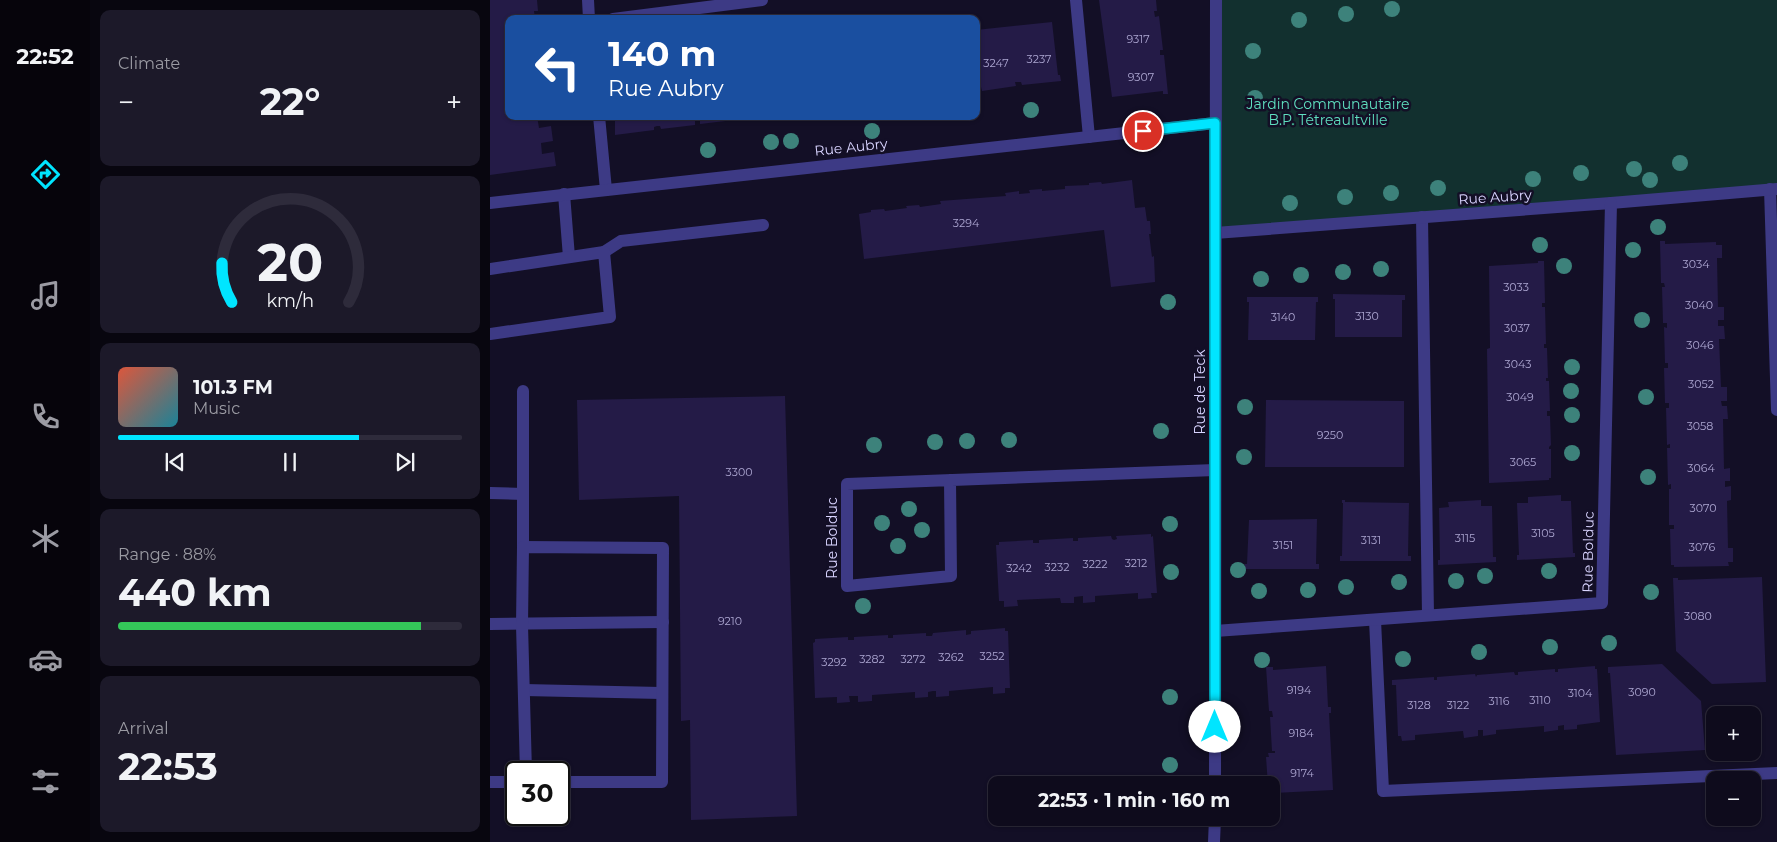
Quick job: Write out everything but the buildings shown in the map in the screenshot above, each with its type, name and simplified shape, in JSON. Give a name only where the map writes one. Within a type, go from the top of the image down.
[{"type":"street","points":[[588,0],[589,15]]},
{"type":"street","points":[[644,15],[762,0]]},
{"type":"street","points":[[1076,0],[1089,136]]},
{"type":"street","name":"Rue de Teck","points":[[1214,776],[1216,0]]},
{"type":"street","points":[[599,120],[606,190]]},
{"type":"street","name":"Rue Aubry","points":[[490,202],[1215,123]]},
{"type":"street","points":[[1773,189],[1777,410]]},
{"type":"street","name":"Rue Aubry","points":[[1215,233],[1773,189]]},
{"type":"street","points":[[564,194],[569,257]]},
{"type":"street","name":"Rue Bolduc","points":[[1215,631],[1602,603],[1611,203]]},
{"type":"street","points":[[1422,217],[1428,615]]},
{"type":"street","points":[[490,268],[604,252],[621,242],[763,225]]},
{"type":"street","points":[[490,334],[610,317],[604,252]]},
{"type":"street","points":[[523,391],[522,625],[526,761]]},
{"type":"street","name":"Rue Bolduc","points":[[950,480],[951,576],[847,586],[847,484],[950,480],[1215,470]]},
{"type":"street","points":[[490,493],[523,494]]},
{"type":"street","points":[[523,547],[662,548],[662,782],[570,782]]},
{"type":"street","points":[[1375,620],[1383,791],[1777,773]]},
{"type":"street","points":[[490,624],[663,622]]},
{"type":"street","points":[[524,690],[662,693]]},
{"type":"street","points":[[490,782],[505,782]]},
{"type":"street","points":[[1214,826],[1214,842]]},
{"type":"green space","name":"Jardin Communautaire B.P. Tétreaultville","points":[[1216,0],[1777,0],[1777,189],[1215,233]]},
{"type":"route","points":[[1143,131],[1215,123],[1215,727]]}]
